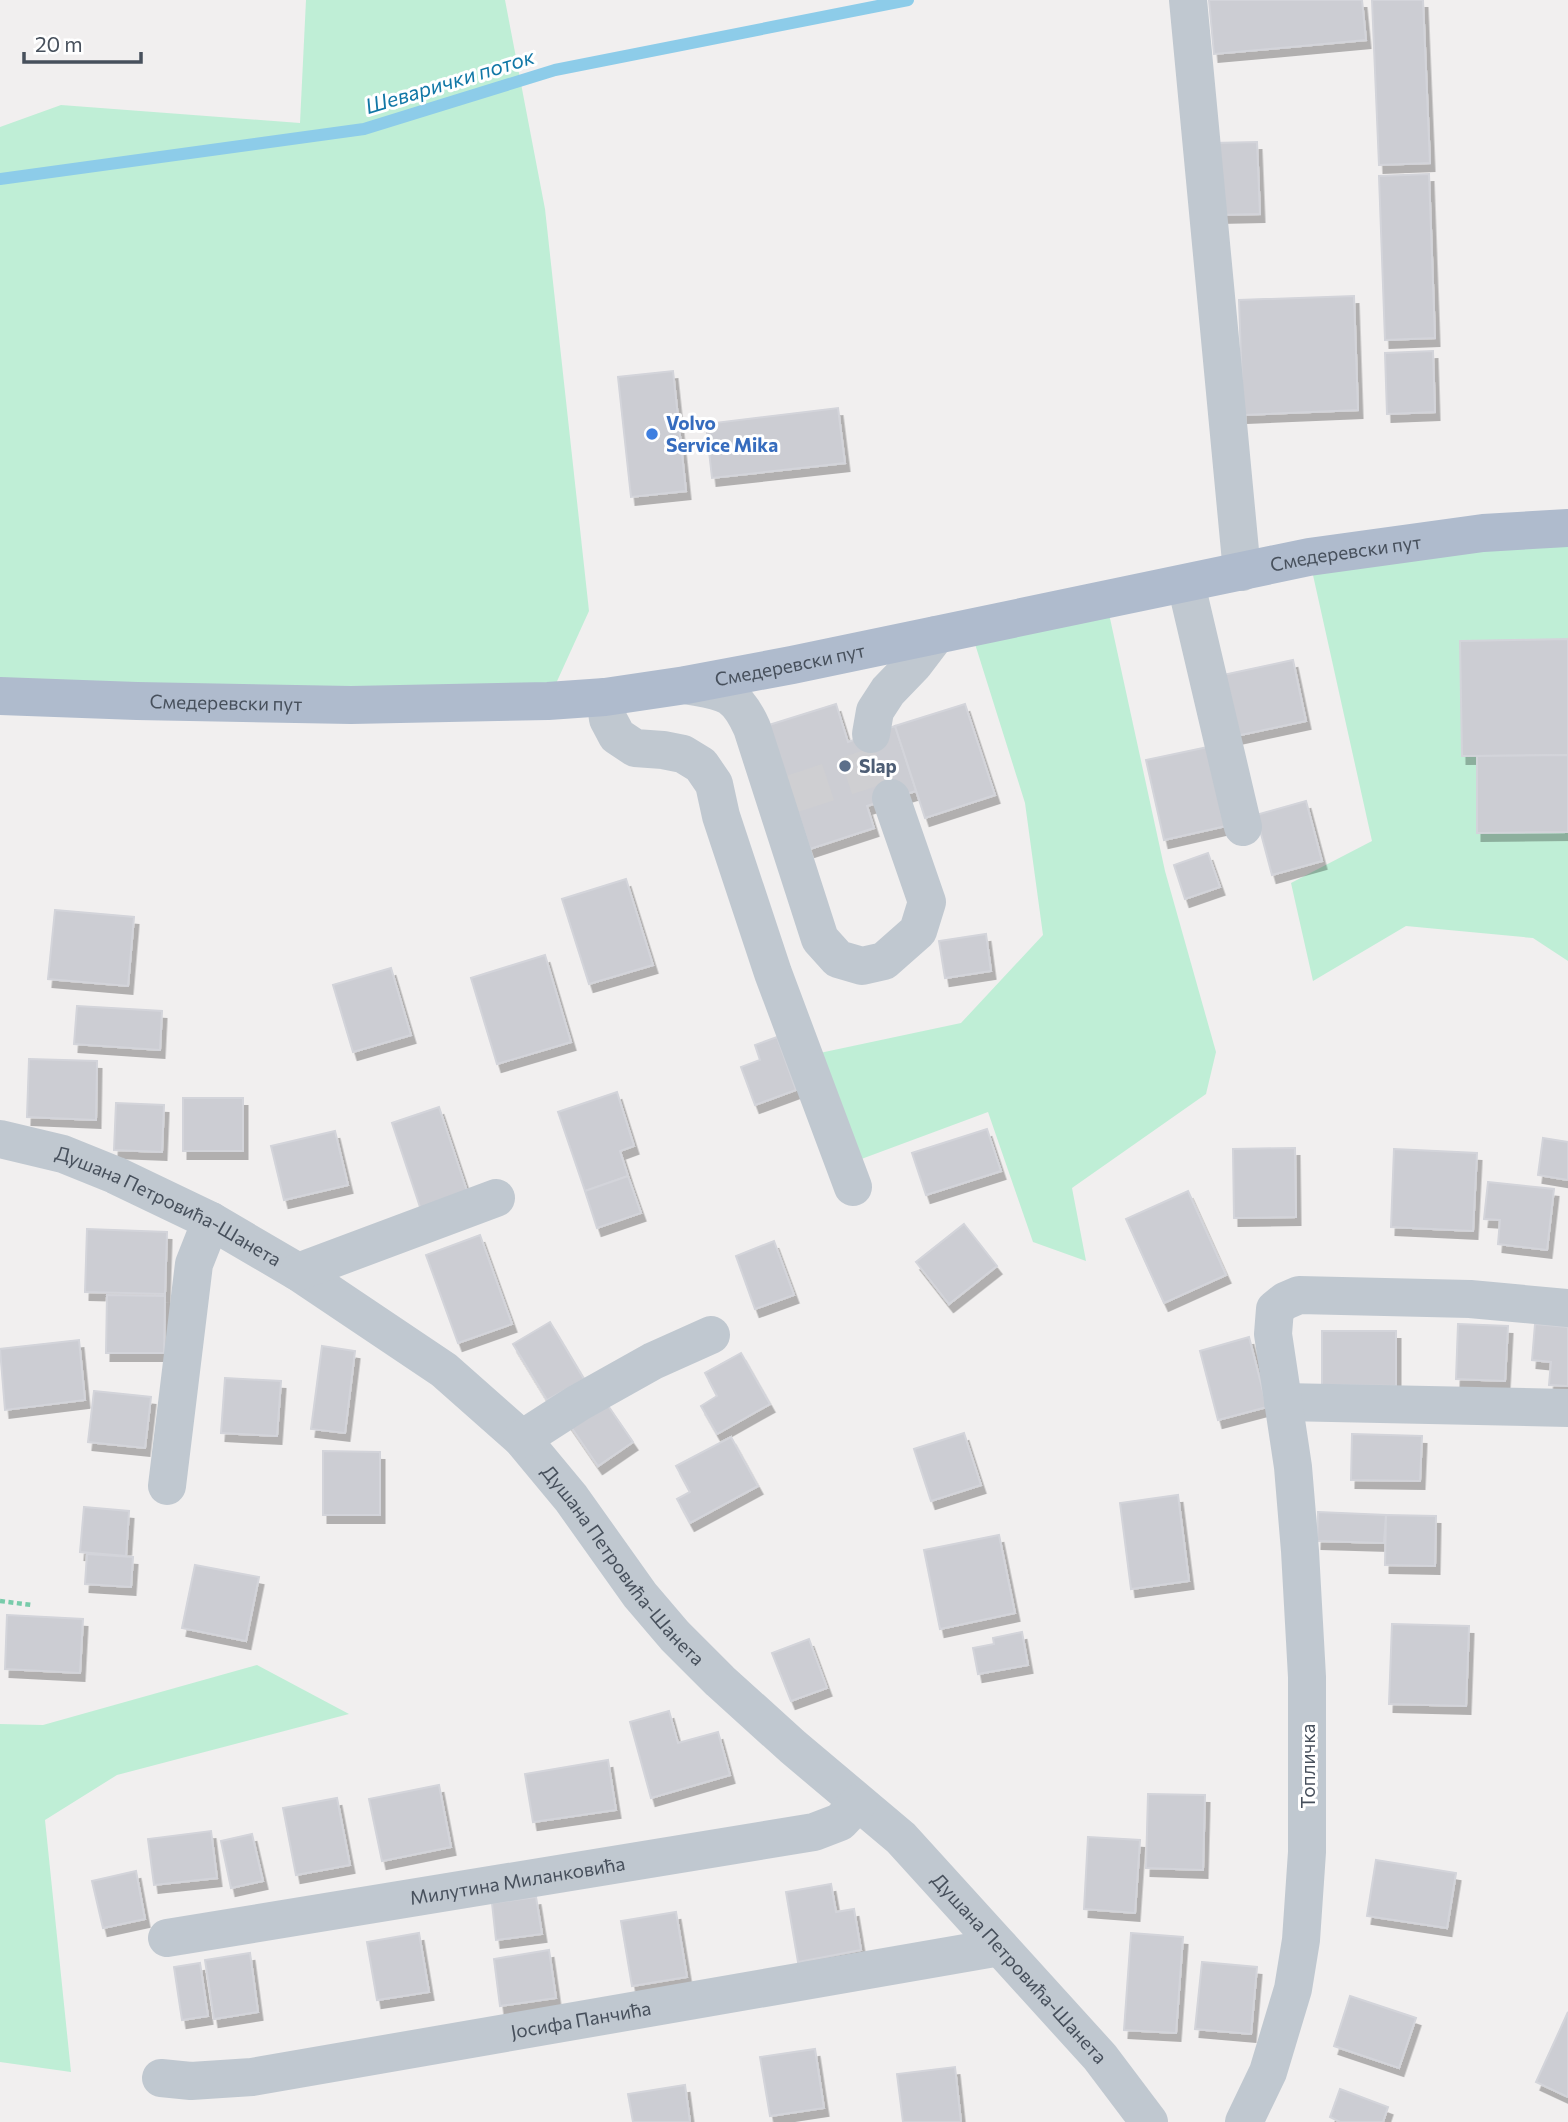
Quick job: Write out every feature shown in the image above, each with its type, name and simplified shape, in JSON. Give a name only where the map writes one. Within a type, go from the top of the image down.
[{"type":"main road","name":"Смедеревски пут","points":[[0,696],[351,705],[548,701],[605,697],[687,685],[1309,557],[1483,533],[1568,528]]},
{"type":"street","points":[[1188,0],[1242,572]]},
{"type":"street","points":[[1186,584],[1242,827]]},
{"type":"street","points":[[871,734],[875,711],[888,691],[914,664],[936,635]]},
{"type":"street","points":[[687,685],[727,693],[744,710],[783,797],[820,939],[838,959],[862,966],[884,961],[918,931],[927,902],[891,798]]},
{"type":"street","points":[[605,697],[608,719],[617,736],[635,748],[683,754],[701,765],[714,784],[721,816],[773,973],[853,1187]]},
{"type":"street","name":"Душана Петровића-Шанета","points":[[0,1139],[63,1154],[116,1175],[211,1221],[298,1272],[444,1370],[522,1439],[571,1498],[640,1595],[676,1636],[720,1681],[901,1838],[1100,2057],[1149,2122]]},
{"type":"street","points":[[298,1272],[496,1198]]},
{"type":"street","points":[[167,1486],[194,1264],[211,1221]]},
{"type":"street","name":"Топличка","points":[[1244,2122],[1268,2072],[1293,1989],[1301,1940],[1307,1852],[1307,1677],[1293,1467],[1272,1322],[1275,1309],[1299,1295],[1470,1299],[1568,1308]]},
{"type":"street","points":[[522,1439],[578,1403],[653,1361],[712,1335]]},
{"type":"street","points":[[1283,1402],[1568,1408]]},
{"type":"street","name":"Милутина Миланковића","points":[[167,1938],[814,1832],[839,1822],[858,1803]]},
{"type":"street","name":"Јосифа Панчића","points":[[162,2078],[191,2081],[253,2077],[1000,1947]]},
{"type":"path","points":[[0,1601],[32,1605]]},
{"type":"green space","points":[[306,0],[505,0],[545,209],[589,611],[548,701],[0,696],[0,127],[61,105],[300,123]]},
{"type":"green space","points":[[1568,528],[1568,961],[1533,938],[1406,926],[1313,981],[1291,883],[1372,841],[1309,557]]},
{"type":"green space","points":[[1106,600],[1165,871],[1216,1052],[1206,1094],[1072,1188],[1086,1261],[1033,1242],[988,1112],[856,1161],[815,1054],[961,1023],[1043,935],[1025,803],[970,628]]},
{"type":"green space","points":[[257,1665],[349,1714],[117,1775],[45,1820],[71,2072],[0,2062],[0,1724],[43,1725]]},
{"type":"building","points":[[1209,0],[1362,0],[1366,40],[1214,54]]},
{"type":"building","points":[[1372,0],[1423,0],[1430,163],[1379,165]]},
{"type":"building","points":[[1257,142],[1260,214],[1216,215],[1213,143]]},
{"type":"building","points":[[1429,174],[1435,338],[1385,340],[1379,176]]},
{"type":"building","points":[[1354,296],[1358,410],[1243,415],[1239,300]]},
{"type":"building","points":[[1433,351],[1435,412],[1387,414],[1385,353]]},
{"type":"building","name":"Volvo Service Mika","points":[[673,371],[686,491],[631,497],[618,377]]},
{"type":"building","points":[[838,408],[845,463],[712,478],[706,424]]},
{"type":"building","points":[[1568,639],[1568,755],[1462,756],[1460,641]]},
{"type":"building","points":[[1293,660],[1306,721],[1236,736],[1223,675]]},
{"type":"building","name":"Slap","points":[[836,704],[848,742],[895,726],[916,791],[867,806],[874,828],[810,849],[769,725]]},
{"type":"building","points":[[965,704],[995,795],[925,818],[895,726]]},
{"type":"building","points":[[1208,747],[1226,826],[1164,840],[1146,760]]},
{"type":"building","points":[[1568,755],[1568,832],[1477,833],[1477,756]]},
{"type":"building","points":[[1306,801],[1322,861],[1272,875],[1256,815]]},
{"type":"building","points":[[1208,853],[1220,887],[1185,899],[1174,865]]},
{"type":"building","points":[[626,879],[653,965],[589,984],[562,899]]},
{"type":"building","points":[[55,910],[134,917],[128,986],[48,979]]},
{"type":"building","points":[[986,934],[991,971],[945,978],[939,941]]},
{"type":"building","points":[[545,955],[571,1042],[497,1064],[471,978]]},
{"type":"building","points":[[391,968],[411,1035],[353,1052],[333,985]]},
{"type":"building","points":[[77,1006],[162,1011],[160,1050],[74,1044]]},
{"type":"building","points":[[777,1037],[796,1090],[755,1105],[741,1067],[760,1060],[755,1045]]},
{"type":"building","points":[[29,1059],[97,1061],[96,1120],[27,1117]]},
{"type":"building","points":[[617,1092],[634,1146],[620,1151],[628,1176],[585,1191],[558,1112]]},
{"type":"building","points":[[183,1098],[243,1098],[243,1151],[183,1151]]},
{"type":"building","points":[[116,1103],[164,1105],[162,1152],[114,1150]]},
{"type":"building","points":[[439,1107],[469,1197],[422,1213],[392,1123]]},
{"type":"building","points":[[987,1129],[1001,1171],[926,1195],[912,1153]]},
{"type":"building","points":[[335,1131],[348,1185],[284,1200],[271,1146]]},
{"type":"building","points":[[1543,1138],[1568,1142],[1568,1180],[1538,1175]]},
{"type":"building","points":[[1295,1148],[1296,1217],[1234,1218],[1233,1149]]},
{"type":"building","points":[[1394,1149],[1477,1153],[1473,1231],[1391,1227]]},
{"type":"building","points":[[628,1176],[641,1213],[597,1228],[585,1191]]},
{"type":"building","points":[[1488,1182],[1554,1189],[1547,1250],[1498,1244],[1500,1220],[1484,1219]]},
{"type":"building","points":[[1188,1191],[1226,1275],[1164,1303],[1126,1219]]},
{"type":"building","points":[[964,1224],[997,1266],[949,1304],[916,1262]]},
{"type":"building","points":[[87,1229],[167,1232],[165,1294],[85,1292]]},
{"type":"building","points":[[480,1235],[512,1324],[458,1343],[426,1255]]},
{"type":"building","points":[[774,1241],[794,1295],[755,1309],[736,1256]]},
{"type":"building","points":[[107,1295],[165,1296],[164,1353],[106,1353]]},
{"type":"building","points":[[550,1322],[584,1379],[547,1400],[513,1344]]},
{"type":"building","points":[[1458,1324],[1508,1326],[1505,1381],[1456,1379]]},
{"type":"building","points":[[1535,1324],[1568,1327],[1568,1386],[1549,1385],[1551,1362],[1532,1360]]},
{"type":"building","points":[[1322,1331],[1396,1331],[1396,1386],[1322,1385]]},
{"type":"building","points":[[1249,1337],[1267,1407],[1218,1420],[1200,1351]]},
{"type":"building","points":[[79,1340],[85,1400],[5,1410],[0,1349]]},
{"type":"building","points":[[322,1346],[355,1351],[345,1433],[311,1429]]},
{"type":"building","points":[[741,1353],[770,1404],[717,1434],[701,1406],[717,1396],[705,1373]]},
{"type":"building","points":[[225,1378],[281,1381],[277,1436],[221,1433]]},
{"type":"building","points":[[94,1391],[151,1397],[145,1448],[88,1442]]},
{"type":"building","points":[[602,1397],[633,1442],[598,1466],[567,1421]]},
{"type":"building","points":[[964,1433],[981,1485],[931,1501],[914,1449]]},
{"type":"building","points":[[1352,1434],[1422,1436],[1420,1481],[1351,1480]]},
{"type":"building","points":[[731,1437],[758,1486],[690,1523],[677,1499],[690,1492],[676,1466]]},
{"type":"building","points":[[323,1451],[380,1452],[380,1515],[323,1515]]},
{"type":"building","points":[[1178,1495],[1189,1581],[1131,1589],[1120,1503]]},
{"type":"building","points":[[84,1507],[129,1511],[126,1556],[80,1552]]},
{"type":"building","points":[[1318,1512],[1386,1515],[1384,1543],[1317,1541]]},
{"type":"building","points":[[1386,1515],[1436,1516],[1435,1566],[1385,1565]]},
{"type":"building","points":[[999,1535],[1015,1613],[940,1629],[924,1550]]},
{"type":"building","points":[[87,1554],[133,1557],[131,1587],[85,1584]]},
{"type":"building","points":[[195,1565],[259,1577],[246,1641],[182,1628]]},
{"type":"building","points":[[7,1615],[83,1619],[80,1673],[5,1669]]},
{"type":"building","points":[[1392,1624],[1469,1626],[1466,1706],[1389,1704]]},
{"type":"building","points":[[1022,1632],[1028,1665],[978,1674],[973,1648],[994,1644],[993,1638]]},
{"type":"building","points":[[809,1639],[827,1688],[791,1701],[772,1653]]},
{"type":"building","points":[[669,1711],[678,1743],[718,1732],[730,1775],[651,1798],[630,1722]]},
{"type":"building","points":[[608,1760],[616,1810],[533,1822],[525,1774]]},
{"type":"building","points":[[439,1785],[451,1847],[382,1861],[369,1799]]},
{"type":"building","points":[[1148,1794],[1205,1795],[1203,1870],[1146,1868]]},
{"type":"building","points":[[337,1798],[350,1865],[296,1875],[283,1808]]},
{"type":"building","points":[[211,1831],[217,1878],[154,1885],[148,1839]]},
{"type":"building","points":[[252,1834],[263,1881],[231,1888],[221,1841]]},
{"type":"building","points":[[1088,1837],[1140,1840],[1135,1913],[1084,1909]]},
{"type":"building","points":[[1376,1860],[1456,1873],[1447,1928],[1367,1916]]},
{"type":"building","points":[[136,1871],[145,1919],[103,1928],[92,1881]]},
{"type":"building","points":[[831,1884],[836,1912],[854,1909],[861,1950],[798,1962],[786,1892]]},
{"type":"building","points":[[536,1897],[542,1934],[496,1940],[492,1903]]},
{"type":"building","points":[[676,1912],[687,1977],[632,1986],[621,1921]]},
{"type":"building","points":[[419,1933],[429,1992],[377,2000],[367,1942]]},
{"type":"building","points":[[1131,1933],[1183,1937],[1176,2033],[1124,2030]]},
{"type":"building","points":[[549,1950],[556,1998],[500,2006],[494,1959]]},
{"type":"building","points":[[250,1953],[258,2012],[214,2019],[205,1960]]},
{"type":"building","points":[[1202,1962],[1257,1967],[1251,2034],[1195,2029]]},
{"type":"building","points":[[200,1963],[208,2016],[182,2020],[174,1967]]},
{"type":"building","points":[[1350,1996],[1416,2018],[1399,2068],[1334,2046]]},
{"type":"building","points":[[1568,2012],[1568,2097],[1536,2082]]},
{"type":"building","points":[[815,2049],[824,2108],[770,2116],[760,2057]]},
{"type":"building","points":[[955,2067],[961,2122],[903,2122],[897,2074]]},
{"type":"building","points":[[685,2085],[690,2122],[633,2122],[628,2094]]},
{"type":"building","points":[[1340,2089],[1388,2107],[1383,2122],[1340,2122],[1330,2117]]},
{"type":"waterway","name":"Шеварички поток","points":[[0,179],[364,129],[555,70],[908,0]]},
{"type":"tunnel","points":[[792,794],[880,765]]},
{"type":"place","name":"Volvo Service Mika","points":[[652,434]]},
{"type":"place","name":"Slap","points":[[845,766]]}]
